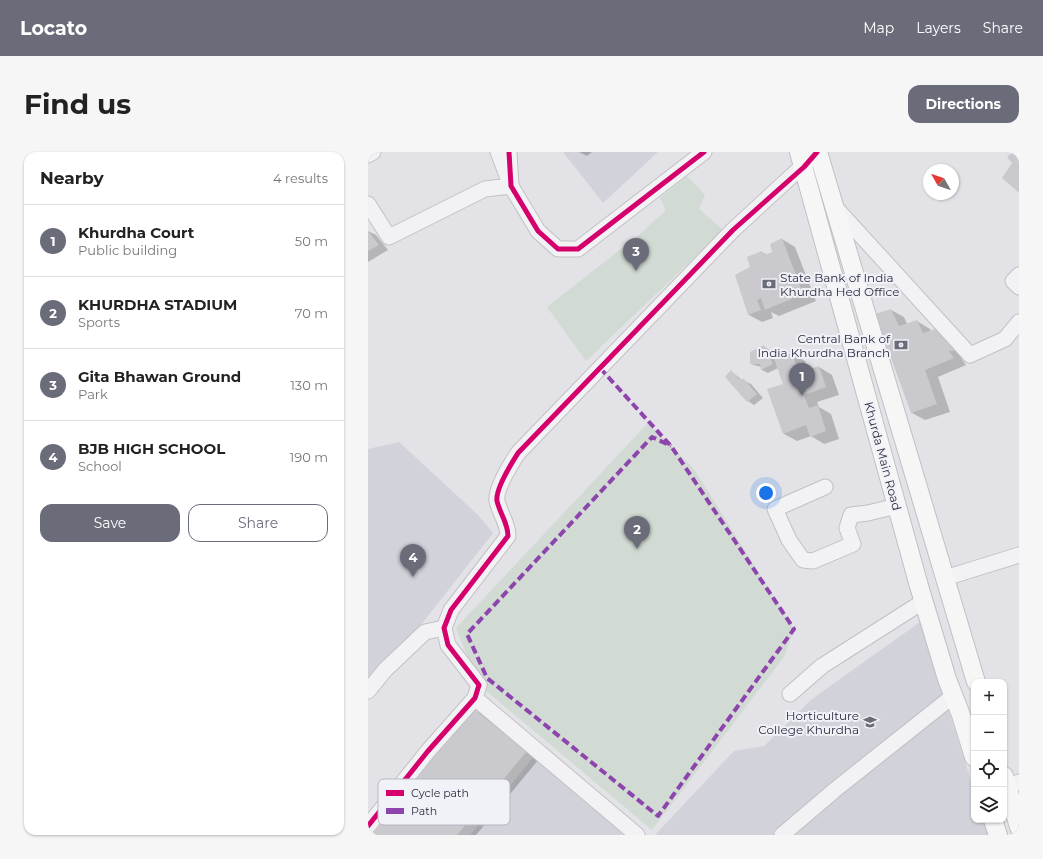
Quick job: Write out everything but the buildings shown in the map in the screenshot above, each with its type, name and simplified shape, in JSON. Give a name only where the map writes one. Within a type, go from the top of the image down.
[{"type":"main road","name":"Khurda Main Road","points":[[817,152],[975,679]]},
{"type":"main road","name":"Khurda Main Road","points":[[801,160],[924,601],[972,751]]},
{"type":"main road","points":[[1009,783],[1019,826]]},
{"type":"main road","points":[[994,823],[998,835]]},
{"type":"street","points":[[368,155],[373,152]]},
{"type":"street","points":[[498,152],[511,186],[538,231],[558,249],[578,249],[704,152]]},
{"type":"street","points":[[509,152],[511,186]]},
{"type":"street","points":[[404,779],[475,698],[479,685],[448,645],[444,628],[451,610],[508,536],[508,527],[497,500],[505,474],[518,453],[801,160],[817,152]]},
{"type":"street","points":[[368,204],[389,237],[485,190],[511,186]]},
{"type":"street","points":[[834,206],[970,355],[1005,339],[1019,322]]},
{"type":"street","points":[[1019,275],[1013,281],[1019,287]]},
{"type":"street","points":[[825,487],[775,509],[789,540],[803,560],[813,561],[853,544],[847,528],[851,515],[868,513],[897,506]]},
{"type":"street","points":[[945,578],[1019,555]]},
{"type":"street","points":[[790,694],[822,666],[924,601]]},
{"type":"street","points":[[368,691],[385,670],[424,632],[444,628]]},
{"type":"street","points":[[782,835],[836,789],[953,696]]},
{"type":"street","points":[[475,698],[546,756],[637,835]]},
{"type":"street","points":[[371,817],[378,809]]},
{"type":"shaded area","points":[[563,152],[658,152],[603,203]]},
{"type":"shaded area","points":[[687,176],[705,195],[699,209],[723,230],[586,361],[547,307],[639,235],[666,210],[660,198]]},
{"type":"shaded area","points":[[648,423],[694,469],[794,629],[784,657],[652,830],[479,685],[456,628]]},
{"type":"shaded area","points":[[399,442],[478,515],[493,533],[424,621],[368,684],[368,449]]},
{"type":"shaded area","name":"Horticulture College Khurdha","points":[[920,622],[971,781],[971,823],[985,823],[988,835],[655,835],[734,751],[764,746],[812,699]]},
{"type":"shaded area","points":[[539,750],[623,835],[470,835],[478,825],[510,825],[510,786]]},
{"type":"marked path","points":[[600,368],[671,446],[794,629],[658,816],[487,678],[467,634],[652,437],[671,446]]},
{"type":"cycle path","points":[[509,152],[511,186],[538,231],[558,249],[578,249],[704,152]]},
{"type":"cycle path","points":[[406,779],[428,751],[475,698],[479,685],[448,645],[444,628],[451,610],[508,536],[507,527],[497,501],[497,496],[498,490],[511,463],[518,453],[733,230],[804,167],[817,152]]},
{"type":"cycle path","points":[[368,826],[378,814]]},
{"type":"place","name":"Gita Bhawan Ground","points":[[636,271]]},
{"type":"place","name":"State Bank of India Khurdha Hed Office","points":[[769,284]]},
{"type":"place","name":"Central Bank of India Khurdha Branch","points":[[901,345]]},
{"type":"place","name":"Khurdha Court","points":[[802,396]]},
{"type":"place","name":"KHURDHA STADIUM","points":[[637,549]]},
{"type":"place","name":"BJB HIGH SCHOOL","points":[[413,577]]},
{"type":"place","name":"Horticulture College Khurdha","points":[[870,722]]}]
